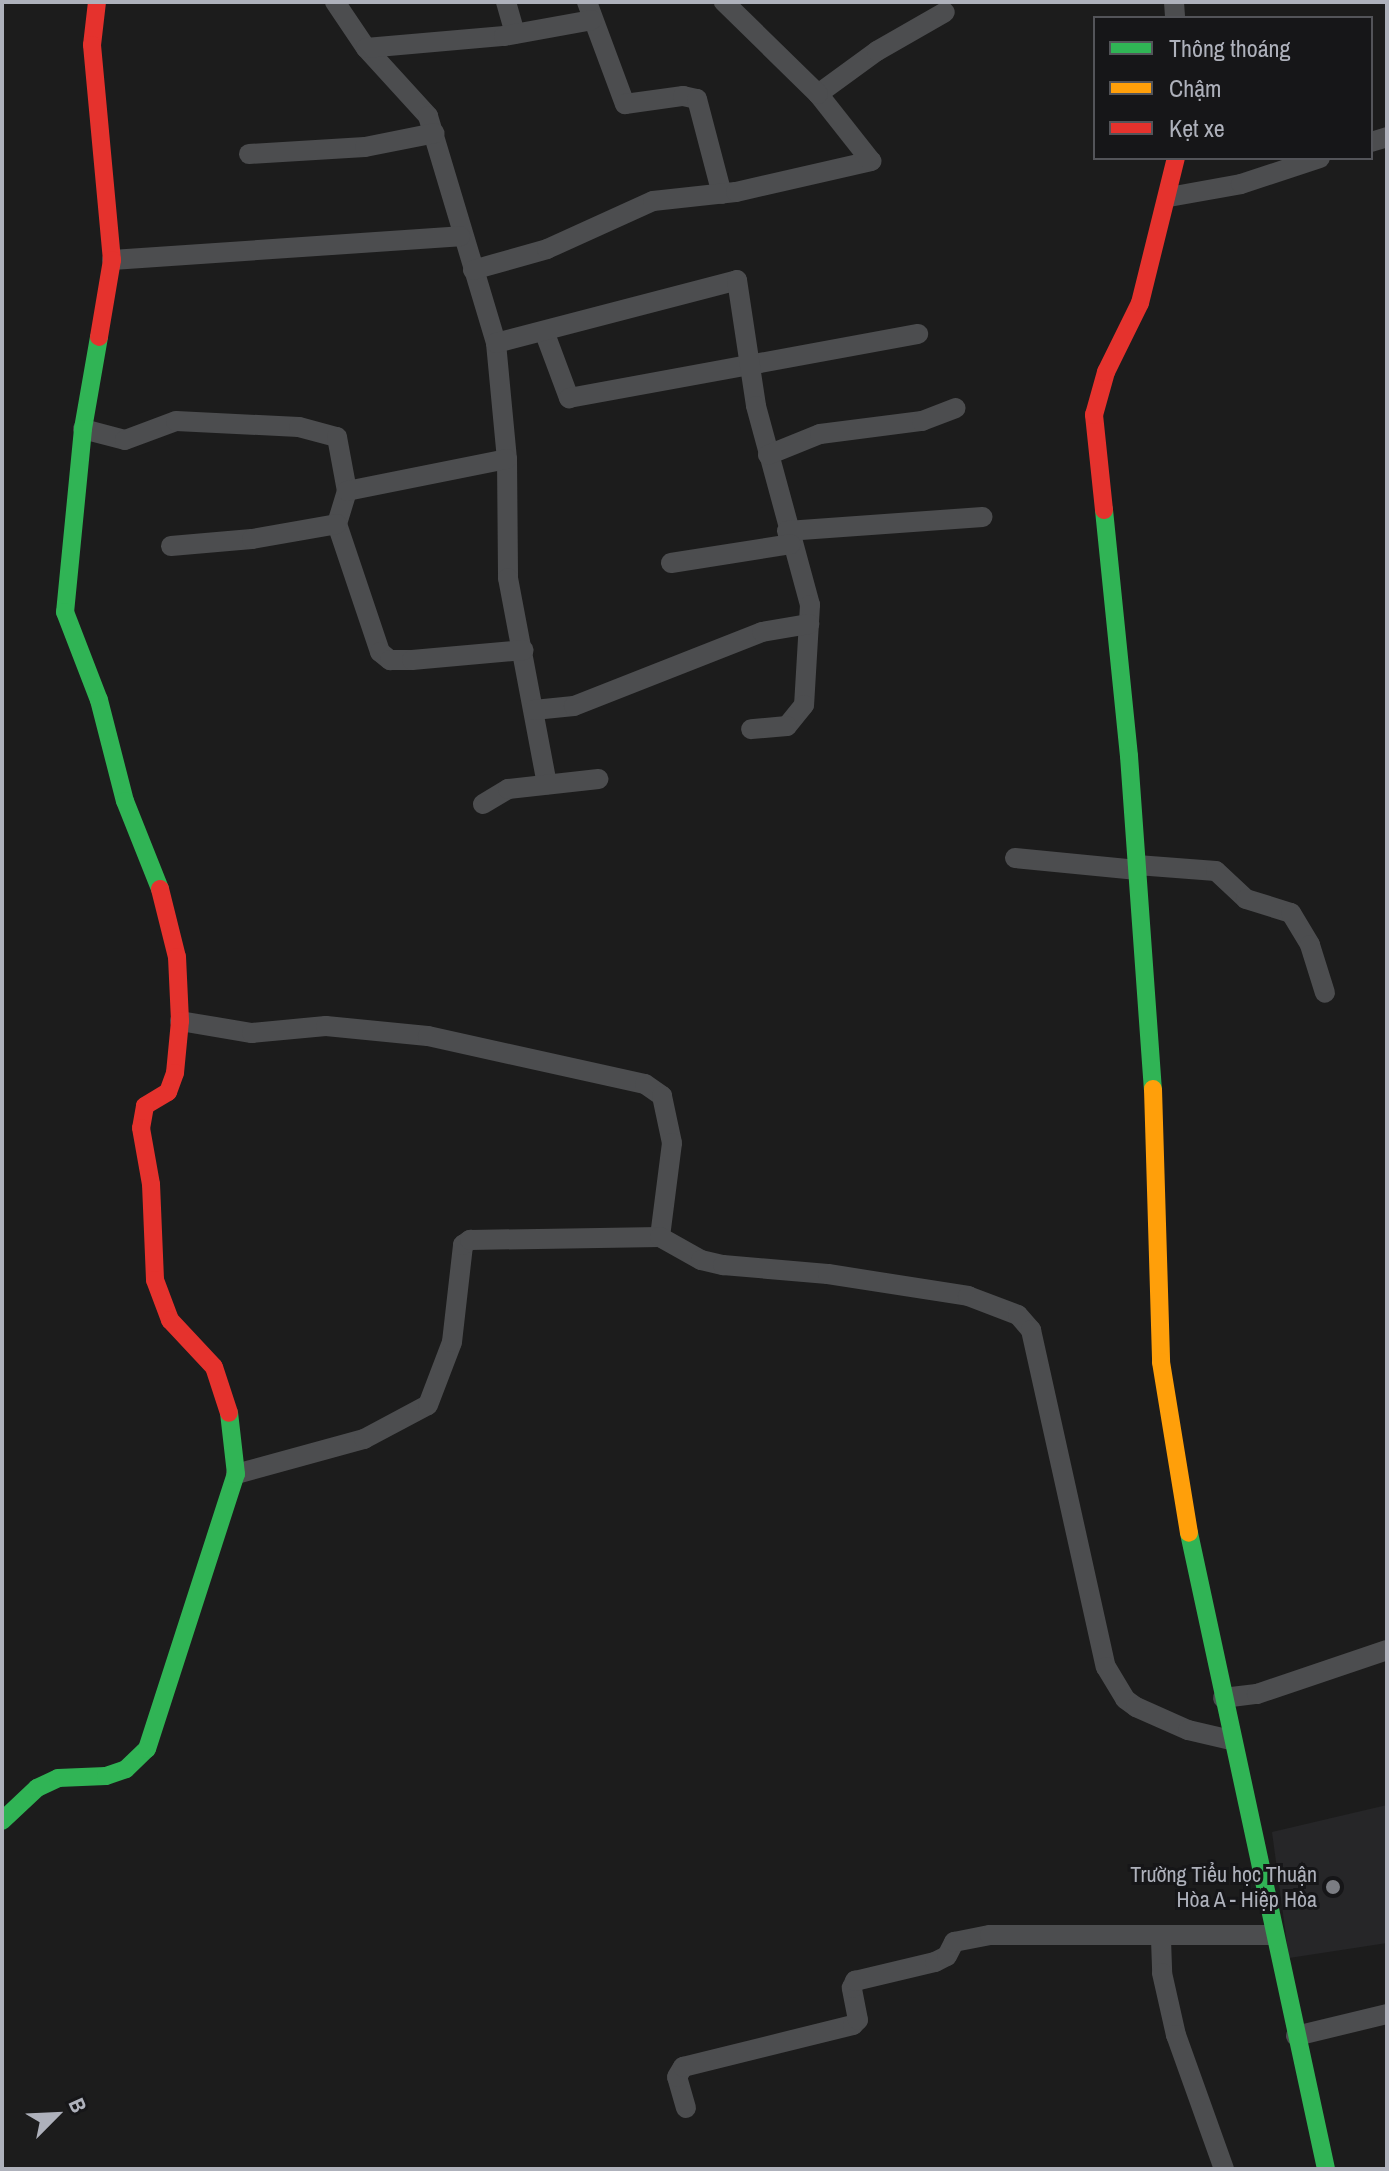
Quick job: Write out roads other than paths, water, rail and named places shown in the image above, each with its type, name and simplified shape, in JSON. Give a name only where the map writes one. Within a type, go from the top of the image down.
[{"type":"street","points":[[2,1821],[37,1788],[58,1778],[106,1776],[126,1769],[147,1749],[236,1474],[227,1399],[200,1348],[170,1320],[155,1280],[151,1184],[141,1128],[145,1106],[168,1092],[172,1083],[180,1021],[177,957],[166,909],[125,801],[99,700],[65,612],[83,429],[112,260],[92,45],[97,2]]},
{"type":"street","points":[[335,2],[366,48],[410,93],[435,133],[460,236],[496,343],[507,459],[504,540],[547,784]]},
{"type":"street","points":[[506,2],[515,34]]},
{"type":"street","points":[[473,270],[547,249],[653,201],[722,194],[871,161],[818,94],[724,2]]},
{"type":"street","points":[[366,48],[515,34],[589,11],[625,104],[683,96],[697,99],[722,194]]},
{"type":"street","points":[[818,94],[877,51],[945,12]]},
{"type":"street","points":[[249,154],[365,147],[435,133]]},
{"type":"street","points":[[1176,160],[1169,197],[1140,303],[1106,372],[1094,415],[1137,867],[1153,1096],[1161,1362],[1199,1596],[1271,1935],[1326,2169]]},
{"type":"street","points":[[1169,197],[1241,184],[1314,160]]},
{"type":"street","points":[[112,260],[460,236]]},
{"type":"street","points":[[496,343],[737,280],[749,363],[768,455],[810,605],[804,705],[787,726],[751,729]]},
{"type":"street","points":[[544,331],[569,398],[749,363],[891,343],[918,334]]},
{"type":"street","points":[[768,455],[820,434],[922,421],[956,408]]},
{"type":"street","points":[[83,429],[111,440],[176,421],[322,430],[337,437],[347,491],[337,524],[380,652],[390,660],[524,650]]},
{"type":"street","points":[[347,491],[507,459]]},
{"type":"street","points":[[671,563],[789,537],[983,517]]},
{"type":"street","points":[[171,546],[252,539],[337,524]]},
{"type":"street","points":[[534,710],[574,706],[762,632],[809,624]]},
{"type":"street","points":[[483,804],[508,789],[598,779]]},
{"type":"street","points":[[1015,858],[1216,871],[1246,899],[1291,913],[1310,945],[1325,993]]},
{"type":"street","points":[[180,1021],[252,1033],[326,1026],[428,1036],[645,1084],[662,1096],[672,1143],[660,1237]]},
{"type":"street","points":[[236,1474],[364,1439],[428,1405],[452,1342],[463,1245],[470,1240],[660,1237],[701,1260],[938,1289],[998,1305],[1027,1322],[1106,1667],[1125,1699],[1136,1707],[1188,1730],[1231,1740]]},
{"type":"street","points":[[1223,1698],[1257,1694],[1387,1650]]},
{"type":"street","points":[[686,2108],[677,2077],[683,2067],[853,2025],[858,2020],[855,1981],[935,1962],[947,1956],[954,1942],[990,1935],[1141,1932],[1161,1939],[1271,1935]]},
{"type":"street","points":[[1161,1939],[1162,1973],[1176,2035],[1224,2169]]},
{"type":"street","points":[[1296,2036],[1387,2014]]},
{"type":"place","name":"Trường Tiểu học Thuận Hòa A - Hiệp Hòa","points":[[1333,1887]]}]
